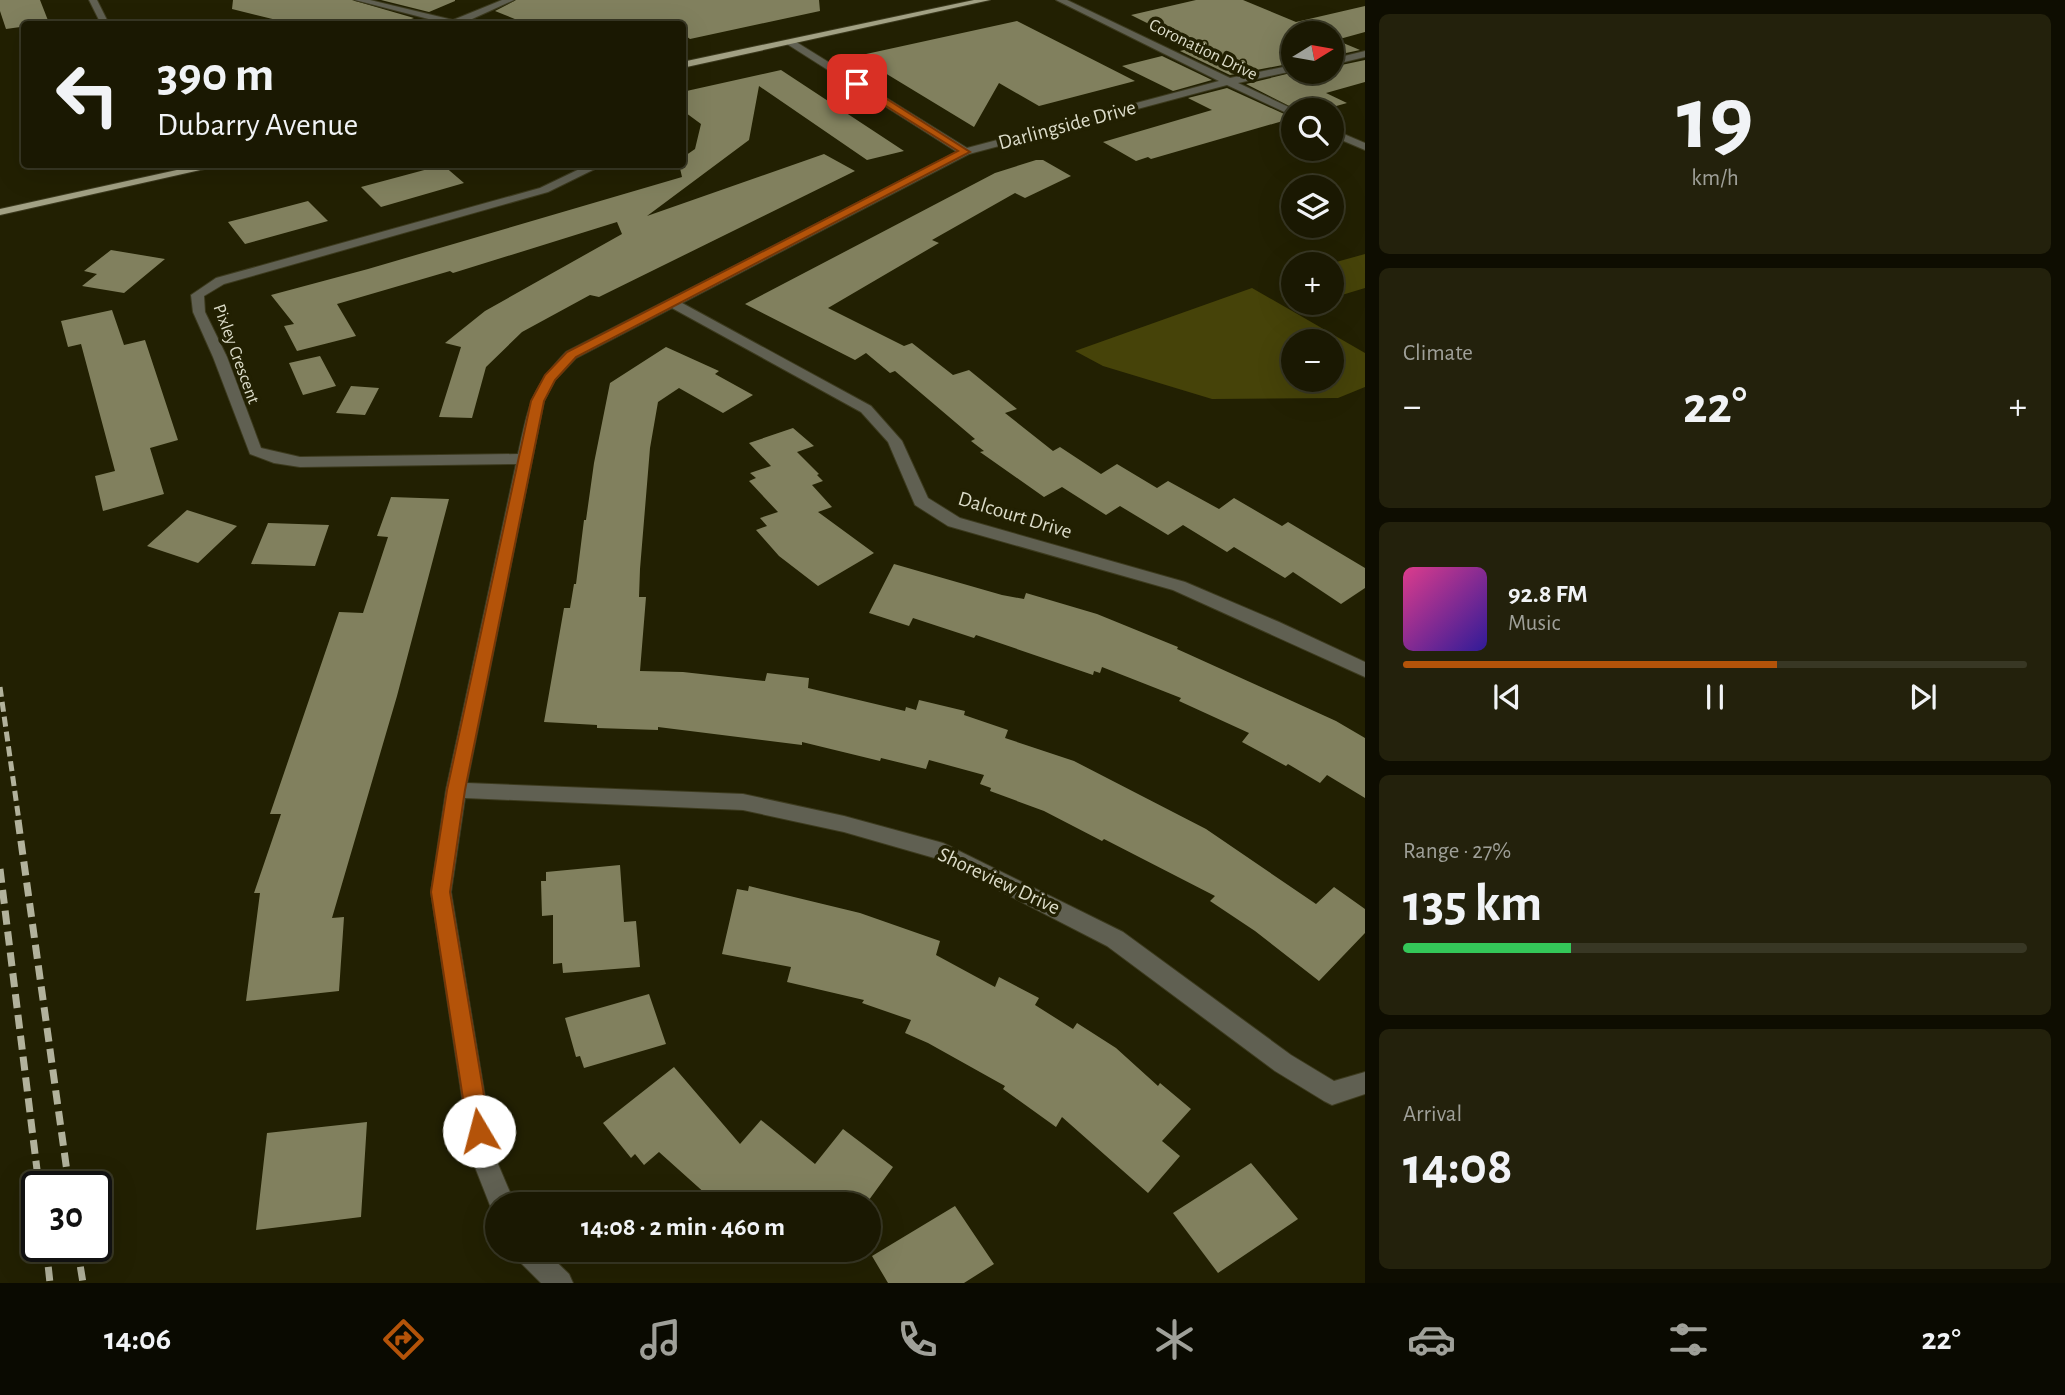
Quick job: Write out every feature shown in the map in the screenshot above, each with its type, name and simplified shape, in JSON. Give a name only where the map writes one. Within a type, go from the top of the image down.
[{"type":"main road","points":[[686,64],[986,0]]},
{"type":"main road","points":[[0,212],[204,168]]},
{"type":"street","points":[[93,0],[104,21]]},
{"type":"street","points":[[359,0],[442,21]]},
{"type":"street","points":[[461,21],[510,0]]},
{"type":"street","name":"Coronation Drive","points":[[1060,0],[1281,107]]},
{"type":"street","points":[[790,43],[965,152]]},
{"type":"street","points":[[1344,59],[1365,54]]},
{"type":"street","name":"Darlingside Drive","points":[[497,1192],[483,1157],[441,892],[456,790],[524,459],[537,401],[549,378],[571,355],[965,152],[1227,82],[1281,71]]},
{"type":"street","points":[[1344,137],[1365,147]]},
{"type":"street","name":"Pixley Crescent","points":[[524,459],[300,462],[274,458],[255,451],[220,357],[199,312],[197,295],[220,281],[544,190],[591,168]]},
{"type":"street","name":"Dalcourt Drive","points":[[672,303],[866,409],[895,441],[921,501],[954,522],[1179,586],[1273,626],[1365,670]]},
{"type":"street","name":"Shoreview Drive","points":[[456,790],[743,802],[844,824],[943,852],[1115,939],[1283,1063],[1332,1093],[1365,1083]]},
{"type":"street","points":[[538,1262],[560,1283]]},
{"type":"shaded area","points":[[1365,254],[1365,288],[1344,294],[1344,260]]},
{"type":"shaded area","points":[[1252,288],[1281,305],[1281,315],[1299,315],[1323,329],[1281,329],[1281,392],[1344,392],[1344,341],[1365,353],[1365,387],[1338,398],[1212,399],[1103,366],[1075,351]]},
{"type":"building","points":[[0,0],[40,0],[48,21],[21,21],[21,27],[6,29],[0,11]]},
{"type":"building","points":[[233,0],[352,0],[414,18],[406,21],[281,21],[232,9]]},
{"type":"building","points":[[381,0],[455,0],[455,1],[429,12]]},
{"type":"building","points":[[516,0],[819,0],[820,11],[690,39],[686,36],[686,21],[520,21],[495,11]]},
{"type":"building","points":[[1196,0],[1243,0],[1294,21],[1281,21],[1281,65],[1230,75],[1180,51],[1195,47],[1131,15]]},
{"type":"building","points":[[1365,6],[1365,32],[1344,38],[1344,21],[1300,21]]},
{"type":"building","points":[[1017,21],[1135,81],[1039,106],[999,83],[974,127],[857,56]]},
{"type":"building","points":[[1344,43],[1360,50],[1344,53]]},
{"type":"building","points":[[1162,56],[1212,80],[1173,91],[1122,66]]},
{"type":"building","points":[[1365,60],[1365,82],[1326,93],[1336,98],[1281,98],[1281,102],[1246,84],[1281,75],[1281,84],[1344,84],[1344,64]]},
{"type":"building","points":[[781,70],[904,151],[867,160],[759,86],[749,140],[647,216],[824,154],[855,171],[599,297],[590,295],[522,332],[486,367],[472,418],[439,417],[461,347],[445,343],[485,311],[622,234],[617,222],[453,273],[450,271],[337,304],[356,336],[297,351],[284,326],[294,324],[271,295],[682,177],[680,168],[686,168],[686,155],[695,149],[701,124],[686,113],[686,91]]},
{"type":"building","points":[[1227,88],[1281,113],[1281,121],[1136,161],[1103,142],[1212,110],[1188,98]]},
{"type":"building","points":[[1043,160],[1071,176],[1025,198],[1015,193],[932,240],[939,243],[828,308],[904,346],[912,343],[953,375],[969,370],[1017,409],[1005,413],[1053,451],[1060,447],[1101,474],[1117,464],[1157,488],[1168,481],[1219,509],[1234,498],[1282,526],[1288,522],[1365,568],[1365,588],[1341,604],[1293,572],[1285,578],[1234,547],[1227,552],[1183,525],[1168,535],[1120,506],[1106,515],[1062,487],[1044,497],[980,452],[984,451],[971,441],[975,439],[895,371],[890,373],[866,353],[855,360],[745,304],[995,173]]},
{"type":"building","points":[[432,168],[446,168],[464,183],[381,207],[361,187]]},
{"type":"building","points":[[308,201],[328,221],[245,244],[228,222]]},
{"type":"building","points":[[111,250],[165,259],[124,293],[82,286],[97,274],[84,271]]},
{"type":"building","points":[[112,310],[124,345],[145,340],[178,440],[150,448],[164,494],[103,511],[95,476],[115,471],[81,344],[68,347],[61,321]]},
{"type":"building","points":[[666,347],[719,371],[715,374],[753,395],[723,413],[679,388],[658,402],[650,448],[640,569],[639,597],[646,597],[640,671],[683,672],[765,681],[767,673],[809,678],[808,688],[905,711],[906,707],[916,710],[919,700],[965,711],[964,715],[1008,730],[1005,738],[1074,761],[1206,829],[1316,904],[1334,887],[1365,909],[1365,933],[1319,981],[1255,931],[1210,901],[1215,896],[1044,811],[990,791],[991,788],[980,784],[984,775],[929,760],[926,769],[802,742],[802,745],[658,727],[658,730],[597,728],[597,725],[544,722],[564,608],[570,608],[576,584],[584,520],[610,383]]},
{"type":"building","points":[[320,356],[336,386],[303,395],[289,363]]},
{"type":"building","points":[[351,386],[379,388],[365,415],[336,413]]},
{"type":"building","points":[[793,428],[814,446],[797,452],[823,481],[812,485],[832,507],[818,512],[874,553],[818,586],[779,556],[756,530],[767,526],[760,518],[778,512],[749,481],[756,478],[750,473],[771,466],[749,443]]},
{"type":"building","points":[[391,497],[449,499],[397,696],[332,918],[344,917],[339,991],[246,1001],[260,893],[254,893],[281,814],[270,814],[339,612],[363,613],[388,537],[377,536]]},
{"type":"building","points":[[187,510],[237,526],[198,563],[147,546]]},
{"type":"building","points":[[268,523],[329,525],[315,566],[251,564]]},
{"type":"building","points":[[894,564],[1002,595],[1024,599],[1026,593],[1097,614],[1178,647],[1177,649],[1336,721],[1365,738],[1365,798],[1327,775],[1320,783],[1288,764],[1286,766],[1242,742],[1249,733],[1179,701],[1181,698],[1102,667],[1100,673],[1094,671],[1093,675],[976,635],[974,638],[913,618],[909,626],[869,613]]},
{"type":"building","points":[[620,865],[624,922],[636,921],[640,967],[563,973],[562,963],[553,964],[553,915],[542,916],[541,881],[546,881],[546,872]]},
{"type":"building","points":[[749,886],[860,913],[940,941],[936,955],[995,987],[999,977],[1039,998],[1035,1005],[1073,1029],[1077,1023],[1116,1048],[1158,1086],[1160,1083],[1191,1109],[1162,1141],[1180,1156],[1148,1193],[1062,1117],[1056,1127],[1003,1089],[1005,1086],[905,1033],[911,1020],[862,1003],[864,1000],[787,982],[791,967],[722,954],[737,889],[748,891]]},
{"type":"building","points":[[649,994],[666,1044],[584,1068],[580,1056],[576,1057],[565,1018]]},
{"type":"building","points":[[674,1067],[740,1144],[761,1120],[815,1164],[843,1129],[893,1167],[875,1192],[704,1192],[659,1152],[644,1165],[635,1154],[631,1158],[603,1123]]},
{"type":"building","points":[[367,1122],[361,1217],[256,1230],[267,1133]]},
{"type":"building","points":[[1251,1163],[1298,1219],[1218,1273],[1173,1213]]},
{"type":"building","points":[[955,1206],[994,1264],[964,1283],[888,1283],[876,1262],[881,1262],[881,1251]]},
{"type":"railway","points":[[0,687],[19,821]]},
{"type":"railway","points":[[18,820],[67,1171]]},
{"type":"railway","points":[[0,869],[37,1171]]},
{"type":"railway","points":[[48,1262],[50,1283]]},
{"type":"railway","points":[[80,1262],[83,1283]]},
{"type":"route","points":[[479,1131],[441,892],[456,790],[537,401],[549,378],[571,355],[965,152],[857,84]]}]
